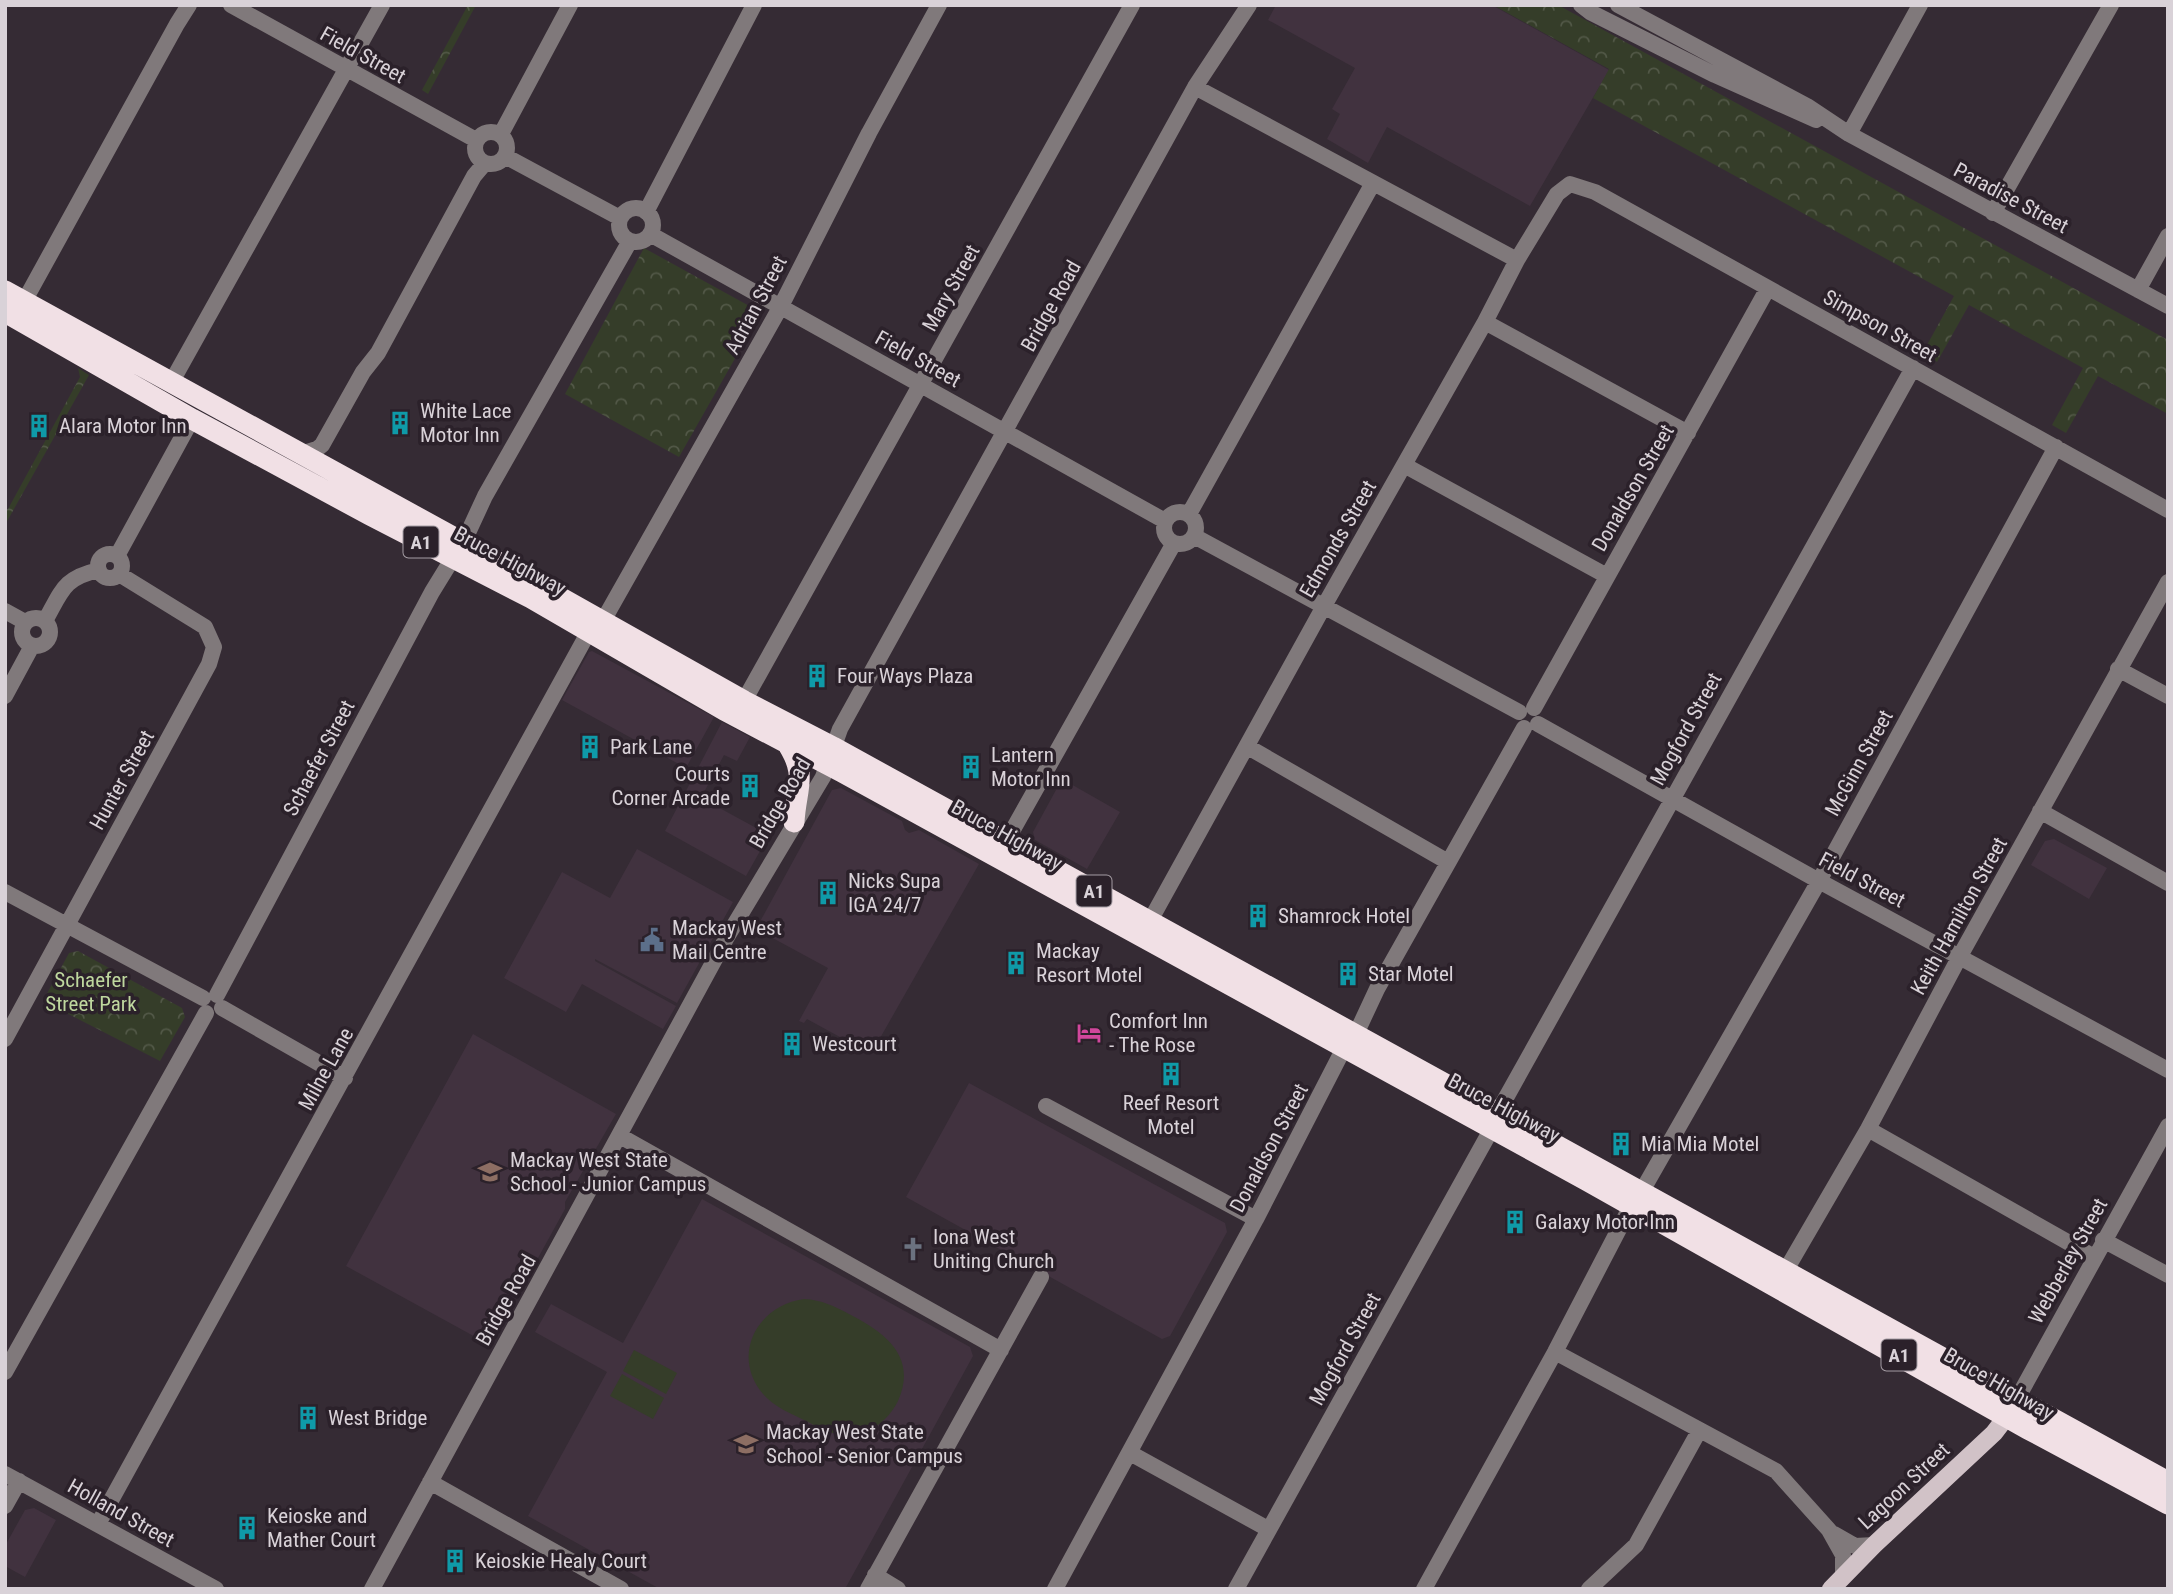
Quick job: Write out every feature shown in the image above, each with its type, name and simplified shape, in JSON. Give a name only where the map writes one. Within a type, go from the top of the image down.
[{"type":"highway","name":"Bruce Highway","points":[[12,306],[171,383],[301,454],[531,598],[744,701],[830,755],[1636,1199],[2007,1416],[2168,1504]]},
{"type":"highway","name":"Bruce Highway","points":[[12,306],[192,419],[457,550]]},
{"type":"highway","name":"Bruce Highway","points":[[595,627],[724,710],[785,740],[830,755],[1006,842],[1150,921],[1350,1041]]},
{"type":"highway","points":[[785,740],[793,752],[801,778],[795,801],[794,822]]},
{"type":"highway","name":"Bruce Highway","points":[[1636,1199],[1786,1270],[2168,1482]]},
{"type":"main road","name":"Lagoon Street","points":[[1837,1583],[1994,1433],[2007,1416]]},
{"type":"street","points":[[12,306],[189,5]]},
{"type":"street","name":"Field Street","points":[[231,5],[476,140]]},
{"type":"street","points":[[171,383],[382,5]]},
{"type":"street","points":[[501,134],[570,5]]},
{"type":"street","points":[[646,212],[754,5]]},
{"type":"street","name":"Adrian Street","points":[[595,627],[781,306],[869,133],[939,5]]},
{"type":"street","name":"Mary Street","points":[[744,701],[1132,5]]},
{"type":"street","name":"Bridge Road","points":[[372,1589],[727,937],[823,777],[840,729],[1195,87],[1249,5]]},
{"type":"street","name":"Paradise Street","points":[[1581,5],[1601,18],[1714,75],[1803,116],[1842,130]]},
{"type":"street","name":"Paradise Street","points":[[1618,5],[1807,106],[1842,130],[1993,213],[2168,306]]},
{"type":"street","points":[[1842,130],[1920,5]]},
{"type":"street","points":[[1993,213],[2110,5]]},
{"type":"street","points":[[1195,87],[1517,260]]},
{"type":"street","points":[[488,132],[501,134],[507,144],[505,156],[495,163],[485,163],[475,151],[476,140],[488,132]]},
{"type":"street","points":[[505,156],[620,218]]},
{"type":"street","points":[[301,454],[317,449],[328,434],[363,372],[378,353],[474,176],[485,163]]},
{"type":"street","points":[[1189,514],[1373,183]]},
{"type":"street","name":"Edmonds Street","points":[[1150,921],[1517,260],[1557,194],[1570,184]]},
{"type":"street","name":"Simpson Street","points":[[1570,184],[1595,192],[2168,510]]},
{"type":"street","points":[[632,208],[646,212],[653,222],[650,234],[640,242],[630,242],[622,236],[619,229],[620,218],[632,208]]},
{"type":"street","name":"Field Street","points":[[650,234],[1165,520]]},
{"type":"street","points":[[2138,290],[2168,236]]},
{"type":"street","name":"Schaefer Street","points":[[5,1372],[212,1003],[467,535],[485,496],[630,242]]},
{"type":"street","name":"Donaldson Street","points":[[1055,1589],[1256,1219],[1377,989],[1768,288]]},
{"type":"street","points":[[1485,321],[1688,433]]},
{"type":"street","name":"Mogford Street","points":[[1236,1589],[1672,798],[1913,368]]},
{"type":"street","points":[[117,556],[192,419]]},
{"type":"street","points":[[328,434],[327,449],[331,471]]},
{"type":"street","name":"McGinn Street","points":[[1424,1589],[1636,1199],[1819,881],[2056,447]]},
{"type":"street","points":[[1404,465],[1607,576]]},
{"type":"street","points":[[1177,512],[1189,514],[1196,524],[1194,536],[1184,543],[1174,543],[1164,532],[1165,520],[1177,512]]},
{"type":"street","name":"Field Street","points":[[1194,536],[2168,1070]]},
{"type":"street","points":[[1006,842],[1174,543]]},
{"type":"street","points":[[104,556],[117,556],[122,567],[119,574],[108,578],[99,570],[99,562],[104,556]]},
{"type":"street","points":[[45,621],[69,582],[83,574],[99,570]]},
{"type":"street","name":"Hunter Street","points":[[5,1039],[209,664],[214,647],[205,627],[119,574]]},
{"type":"street","name":"Keith Hamilton Street","points":[[1786,1270],[1868,1129],[1960,956],[2168,582]]},
{"type":"street","points":[[5,611],[25,622]]},
{"type":"street","points":[[37,617],[45,621],[50,630],[48,638],[41,645],[32,646],[23,638],[21,631],[25,622],[37,617]]},
{"type":"street","name":"Milne Lane","points":[[98,1524],[595,627]]},
{"type":"street","points":[[5,696],[32,646]]},
{"type":"street","points":[[2118,669],[2168,696]]},
{"type":"street","points":[[1248,747],[1448,863]]},
{"type":"street","points":[[2040,811],[2168,883]]},
{"type":"street","points":[[5,892],[345,1078]]},
{"type":"street","points":[[1046,1106],[1256,1219]]},
{"type":"street","name":"Webberley Street","points":[[2007,1416],[2168,1126]]},
{"type":"street","points":[[1868,1129],[2094,1257]]},
{"type":"street","points":[[620,1136],[1001,1350]]},
{"type":"street","points":[[2103,1240],[2168,1275]]},
{"type":"street","points":[[898,1589],[871,1582],[1041,1277]]},
{"type":"street","points":[[1555,1352],[1776,1471],[1829,1530],[1843,1555],[1837,1583]]},
{"type":"street","points":[[1589,1589],[1636,1545],[1699,1431]]},
{"type":"street","points":[[1130,1453],[1268,1529]]},
{"type":"street","points":[[5,1506],[12,1477]]},
{"type":"street","name":"Holland Street","points":[[12,1477],[216,1589]]},
{"type":"street","points":[[430,1482],[621,1589]]},
{"type":"street","points":[[1829,1530],[1850,1544],[1860,1547],[1874,1545]]},
{"type":"shaded area","points":[[1276,5],[1492,5],[1609,70],[1530,206],[1387,127],[1368,163],[1327,139],[1340,114],[1332,109],[1355,68],[1268,20]]},
{"type":"shaded area","points":[[592,651],[714,717],[686,768],[562,700]]},
{"type":"shaded area","points":[[722,722],[750,737],[737,761],[724,755],[703,794],[705,800],[769,835],[746,876],[665,831]]},
{"type":"shaded area","points":[[1062,779],[1120,812],[1087,869],[1035,840],[1033,832]]},
{"type":"shaded area","points":[[841,788],[902,821],[909,833],[919,830],[979,864],[871,1054],[807,1019],[804,1023],[799,1021],[828,968],[756,929],[832,790]]},
{"type":"shaded area","points":[[2054,839],[2107,868],[2089,899],[2031,865],[2045,841]]},
{"type":"shaded area","points":[[637,849],[733,902],[677,1003],[595,959],[676,1006],[663,1029],[582,984],[566,1012],[504,978],[562,872],[610,898]]},
{"type":"shaded area","name":"Mackay West State School - Junior Campus","points":[[473,1034],[616,1114],[565,1202],[565,1209],[490,1345],[346,1266]]},
{"type":"shaded area","points":[[969,1083],[1225,1223],[1227,1232],[1170,1336],[1162,1339],[906,1197]]},
{"type":"shaded area","name":"Mackay West State School - Senior Campus","points":[[702,1199],[970,1347],[973,1356],[845,1589],[660,1589],[528,1516],[607,1372],[535,1332],[551,1304],[623,1343]]},
{"type":"shaded area","points":[[34,1508],[56,1520],[25,1577],[5,1566],[5,1546],[25,1510]]},
{"type":"green space","points":[[468,5],[476,5],[428,94],[422,90]]},
{"type":"green space","points":[[1493,5],[1558,5],[2168,340],[2168,414],[2098,376],[2066,433],[2052,425],[2083,368],[1969,305],[1937,362],[1922,354],[1954,296],[1593,98],[1609,69]]},
{"type":"green space","points":[[644,248],[753,308],[758,318],[679,457],[565,394]]},
{"type":"green space","points":[[78,368],[89,375],[5,525],[5,510],[8,509],[80,377]]},
{"type":"green space","name":"Schaefer Street Park","points":[[78,951],[182,1008],[185,1017],[160,1061],[43,1001],[69,953]]},
{"type":"green space","points":[[804,1299],[828,1304],[862,1321],[885,1338],[901,1358],[904,1371],[898,1401],[892,1411],[875,1427],[849,1435],[821,1429],[772,1403],[753,1379],[749,1348],[762,1321],[788,1303]]},
{"type":"green space","points":[[634,1350],[677,1373],[666,1394],[623,1371]]},
{"type":"green space","points":[[622,1374],[664,1398],[653,1419],[610,1396]]},
{"type":"place","name":"White Lace Motor Inn","points":[[400,423]]},
{"type":"place","name":"Alara Motor Inn","points":[[39,426]]},
{"type":"place","name":"Four Ways Plaza","points":[[817,676]]},
{"type":"place","name":"Park Lane","points":[[590,747]]},
{"type":"place","name":"Lantern Motor Inn","points":[[971,767]]},
{"type":"place","name":"Courts Corner Arcade","points":[[750,786]]},
{"type":"place","name":"Nicks Supa IGA 24/7","points":[[828,893]]},
{"type":"place","name":"Shamrock Hotel","points":[[1258,916]]},
{"type":"place","name":"Mackay West Mail Centre","points":[[652,940]]},
{"type":"place","name":"Mackay Resort Motel","points":[[1016,963]]},
{"type":"place","name":"Star Motel","points":[[1348,974]]},
{"type":"place","name":"Comfort Inn - The Rose","points":[[1089,1033]]},
{"type":"place","name":"Westcourt","points":[[792,1044]]},
{"type":"place","name":"Reef Resort Motel","points":[[1171,1074]]},
{"type":"place","name":"Mia Mia Motel","points":[[1621,1144]]},
{"type":"place","name":"Mackay West State School - Junior Campus","points":[[490,1172]]},
{"type":"place","name":"Galaxy Motor Inn","points":[[1515,1222]]},
{"type":"place","name":"Iona West Uniting Church","points":[[913,1249]]},
{"type":"place","name":"West Bridge","points":[[308,1418]]},
{"type":"place","name":"Mackay West State School - Senior Campus","points":[[746,1444]]},
{"type":"place","name":"Keioske and Mather Court","points":[[247,1528]]},
{"type":"place","name":"Keioskie Healy Court","points":[[455,1561]]}]
